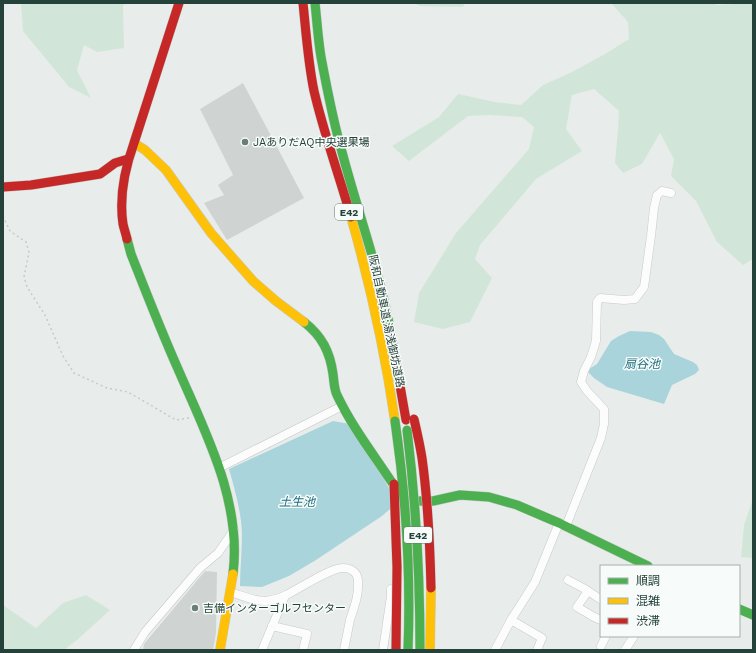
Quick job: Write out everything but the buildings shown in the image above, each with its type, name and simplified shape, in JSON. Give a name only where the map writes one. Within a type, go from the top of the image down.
[{"type":"main road","points":[[179,3],[128,159],[122,197],[123,224],[131,254],[219,468],[230,506],[235,543],[233,574],[220,650]]},
{"type":"main road","name":"阪和自動車道;湯浅御坊道路","points":[[303,3],[307,43],[317,101],[360,251],[380,334],[392,421]]},
{"type":"main road","name":"阪和自動車道;湯浅御坊道路","points":[[315,3],[321,56],[333,119],[387,313],[410,419],[418,546],[420,650]]},
{"type":"main road","points":[[134,143],[145,150],[166,170],[211,233],[253,281],[276,301],[311,327],[322,338],[329,354],[336,393],[342,406],[393,484],[406,496],[416,500],[433,501],[460,495],[489,497],[517,505],[563,524],[646,565]]},
{"type":"main road","points":[[3,187],[31,185],[100,174],[115,163],[128,159]]},
{"type":"main road","points":[[410,419],[422,457],[426,492],[430,557],[430,650]]},
{"type":"main road","points":[[392,421],[396,516],[396,650]]},
{"type":"main road","name":"E42","points":[[392,421],[403,477],[408,590],[408,650]]},
{"type":"main road","points":[[740,609],[753,615]]},
{"type":"street","points":[[495,650],[511,620],[535,582],[563,524],[601,438],[604,424],[604,409],[587,392],[581,382],[596,341],[597,302],[600,298],[624,300],[635,299],[644,287],[657,195],[662,191],[671,193]]},
{"type":"street","points":[[219,468],[342,406]]},
{"type":"street","points":[[433,501],[435,529],[437,650]]},
{"type":"street","points":[[383,650],[390,596],[392,538],[435,529]]},
{"type":"street","points":[[134,650],[145,632],[200,568],[218,553],[234,530]]},
{"type":"street","points":[[230,592],[261,601],[268,601],[285,596],[324,574],[340,568],[345,568],[355,572],[358,579],[358,589],[344,650]]},
{"type":"street","points":[[568,580],[600,599]]},
{"type":"street","points":[[588,591],[577,607],[600,620]]},
{"type":"street","points":[[262,650],[285,596]]},
{"type":"street","points":[[511,620],[542,638],[537,650]]},
{"type":"street","points":[[272,626],[306,634],[303,650]]},
{"type":"street","points":[[601,646],[606,637]]},
{"type":"street","points":[[626,650],[633,637]]},
{"type":"path","points":[[3,216],[10,231],[26,242],[29,252],[24,277],[26,287],[45,314],[63,356],[74,373],[107,388],[128,392],[176,420],[199,417]]},
{"type":"green space","points":[[21,3],[127,3],[123,5],[124,48],[97,52],[84,45],[77,70],[91,98],[69,87],[23,31]]},
{"type":"green space","points":[[413,3],[465,3],[463,7],[420,6]]},
{"type":"green space","points":[[611,3],[715,3],[716,5],[753,3],[753,259],[743,265],[717,242],[696,201],[671,176],[674,159],[660,133],[642,164],[623,173],[615,163],[619,111],[594,89],[572,95],[566,129],[582,151],[536,179],[480,245],[475,259],[492,278],[470,322],[443,329],[414,322],[419,293],[456,233],[529,149],[534,127],[522,117],[490,115],[468,116],[409,161],[392,146],[439,117],[458,94],[495,102],[521,105],[543,85],[572,72],[629,39],[628,22]]},
{"type":"green space","points":[[753,499],[753,558],[741,557],[744,525]]},
{"type":"green space","points":[[86,595],[110,610],[64,650],[3,650],[3,605],[36,628],[63,603]]},
{"type":"water","name":"扇谷池","points":[[630,331],[651,332],[659,335],[664,339],[674,354],[697,365],[699,370],[695,374],[672,385],[664,404],[607,387],[588,372],[589,369],[597,364],[611,341]]},
{"type":"water","name":"土生池","points":[[333,421],[350,424],[398,502],[382,516],[289,576],[262,587],[240,586],[242,533],[237,501],[229,469]]},
{"type":"traffic: fast","points":[[315,3],[321,57],[333,117],[348,175],[381,288],[391,334]]},
{"type":"traffic: fast","points":[[127,239],[131,254],[154,312],[200,418],[219,468],[227,494],[232,520],[234,547],[233,574]]},
{"type":"traffic: fast","points":[[304,322],[316,333],[324,345],[332,366],[335,390],[349,418],[398,490]]},
{"type":"traffic: fast","points":[[395,421],[407,535],[409,592],[408,650]]},
{"type":"traffic: fast","points":[[407,430],[417,540],[420,650]]},
{"type":"traffic: fast","points":[[418,501],[433,501],[460,495],[489,497],[517,505],[559,523],[646,565]]},
{"type":"traffic: fast","points":[[740,609],[753,615]]},
{"type":"traffic: slow","points":[[134,143],[145,150],[166,170],[211,233],[253,281],[304,322]]},
{"type":"traffic: slow","points":[[351,217],[376,318],[387,369],[395,421]]},
{"type":"traffic: slow","points":[[220,650],[233,574]]},
{"type":"traffic: slow","points":[[430,650],[431,588]]},
{"type":"traffic: jam","points":[[127,239],[122,214],[122,193],[126,172],[179,3]]},
{"type":"traffic: jam","points":[[303,3],[314,91],[351,217]]},
{"type":"traffic: jam","points":[[3,187],[31,185],[100,174],[115,163],[128,159]]},
{"type":"traffic: jam","points":[[391,334],[406,420]]},
{"type":"traffic: jam","points":[[414,419],[421,453],[426,490],[431,588]]},
{"type":"traffic: jam","points":[[394,484],[397,567],[396,650]]},
{"type":"place","name":"JAありだAQ中央選果場","points":[[245,142]]},
{"type":"place","name":"吉備インターゴルフセンター","points":[[195,608]]}]
